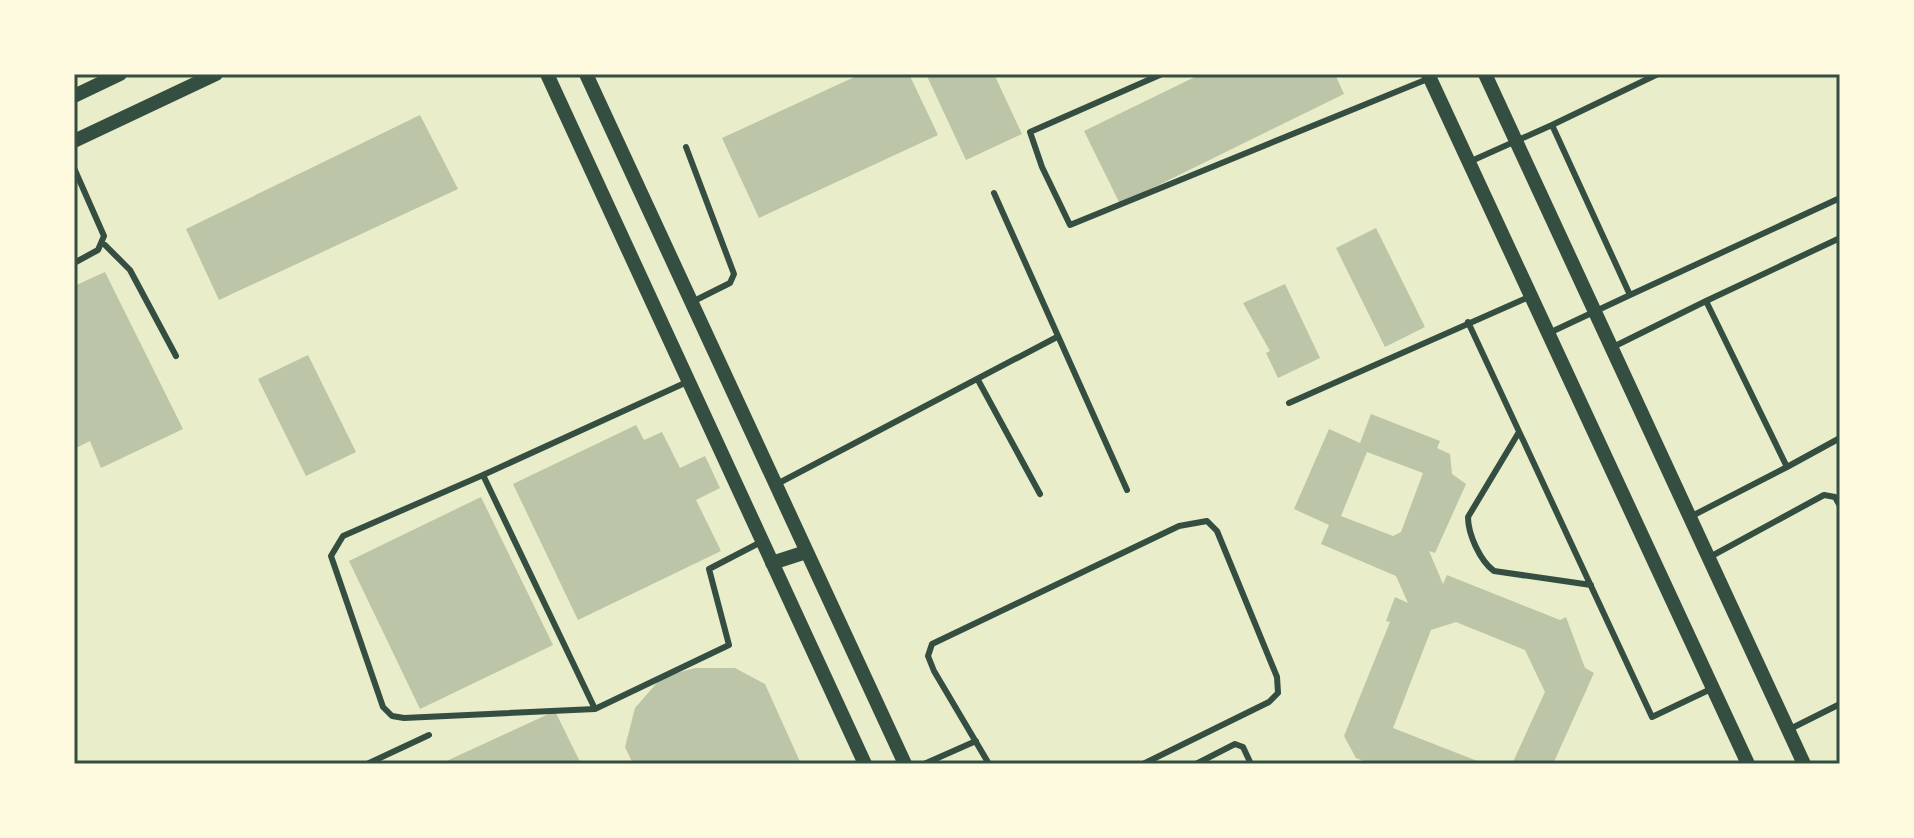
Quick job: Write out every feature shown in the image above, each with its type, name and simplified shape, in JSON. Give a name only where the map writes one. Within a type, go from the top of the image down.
[{"type":"street","points":[[74,96],[120,74]]},
{"type":"street","points":[[74,141],[216,74]]},
{"type":"street","points":[[547,74],[865,764]]},
{"type":"street","points":[[586,74],[905,764]]},
{"type":"street","points":[[1485,74],[1804,764]]},
{"type":"street","points":[[1429,76],[1748,764]]},
{"type":"street","points":[[772,563],[806,552]]},
{"type":"lane","points":[[1162,74],[1030,132],[1066,223],[1074,226],[1429,76]]},
{"type":"lane","points":[[1469,162],[1658,74]]},
{"type":"lane","points":[[1552,125],[1630,295]]},
{"type":"lane","points":[[686,147],[734,274],[730,283],[692,302]]},
{"type":"lane","points":[[74,168],[104,236],[104,244],[130,270],[176,356]]},
{"type":"lane","points":[[994,193],[1127,490]]},
{"type":"lane","points":[[1549,333],[1840,198]]},
{"type":"lane","points":[[1611,348],[1840,238]]},
{"type":"lane","points":[[74,263],[104,244]]},
{"type":"lane","points":[[1289,403],[1531,295]]},
{"type":"lane","points":[[1706,301],[1787,467]]},
{"type":"lane","points":[[1468,322],[1652,717],[1713,688]]},
{"type":"lane","points":[[775,485],[1057,337]]},
{"type":"lane","points":[[978,380],[1040,494]]},
{"type":"lane","points":[[689,381],[343,536],[331,556],[383,707],[392,716],[404,718],[595,709],[729,645],[709,569],[761,542]]},
{"type":"lane","points":[[1519,432],[1468,517],[1470,531],[1486,564],[1494,571],[1591,585]]},
{"type":"lane","points":[[1690,517],[1840,438]]},
{"type":"lane","points":[[483,475],[595,709]]},
{"type":"lane","points":[[1708,558],[1824,495],[1840,490]]},
{"type":"lane","points":[[1829,495],[1835,497],[1840,506]]},
{"type":"lane","points":[[989,764],[934,671],[928,656],[932,644],[1179,526],[1207,521],[1217,531],[1277,677],[1278,693],[1269,702],[1143,764]]},
{"type":"lane","points":[[1788,730],[1840,704]]},
{"type":"lane","points":[[367,764],[429,735]]},
{"type":"lane","points":[[924,764],[976,741]]},
{"type":"lane","points":[[1196,764],[1235,744],[1243,747],[1251,764]]},
{"type":"building","points":[[861,74],[909,74],[938,135],[759,218],[722,138]]},
{"type":"building","points":[[926,74],[994,74],[1022,134],[966,160]]},
{"type":"building","points":[[1201,74],[1335,74],[1344,94],[1120,204],[1084,131]]},
{"type":"building","points":[[420,115],[458,189],[219,300],[186,229]]},
{"type":"building","points":[[1376,228],[1425,327],[1385,347],[1336,248]]},
{"type":"building","points":[[105,272],[183,429],[101,468],[90,441],[74,449],[74,286]]},
{"type":"building","points":[[1285,284],[1320,358],[1278,378],[1266,353],[1270,351],[1243,303]]},
{"type":"building","points":[[308,355],[356,452],[306,476],[258,379]]},
{"type":"building","points":[[1371,414],[1440,441],[1437,448],[1450,454],[1452,474],[1466,484],[1435,553],[1429,551],[1443,584],[1447,575],[1560,620],[1566,617],[1585,668],[1594,673],[1553,764],[1512,764],[1545,692],[1525,650],[1456,622],[1431,630],[1393,728],[1485,764],[1372,764],[1356,758],[1344,736],[1390,622],[1386,621],[1395,597],[1408,603],[1396,576],[1321,544],[1329,525],[1294,509],[1329,429],[1360,443]],"holes":[[[1367,452],[1423,473],[1401,532],[1393,536],[1341,516]]]},
{"type":"building","points":[[636,425],[644,440],[662,432],[680,468],[705,456],[720,488],[696,500],[721,551],[578,620],[513,484]]},
{"type":"building","points":[[481,497],[553,645],[420,709],[349,561]]},
{"type":"building","points":[[695,668],[735,668],[765,684],[801,764],[633,764],[625,747],[635,708],[662,677]]},
{"type":"building","points":[[555,711],[581,764],[440,764]]}]
